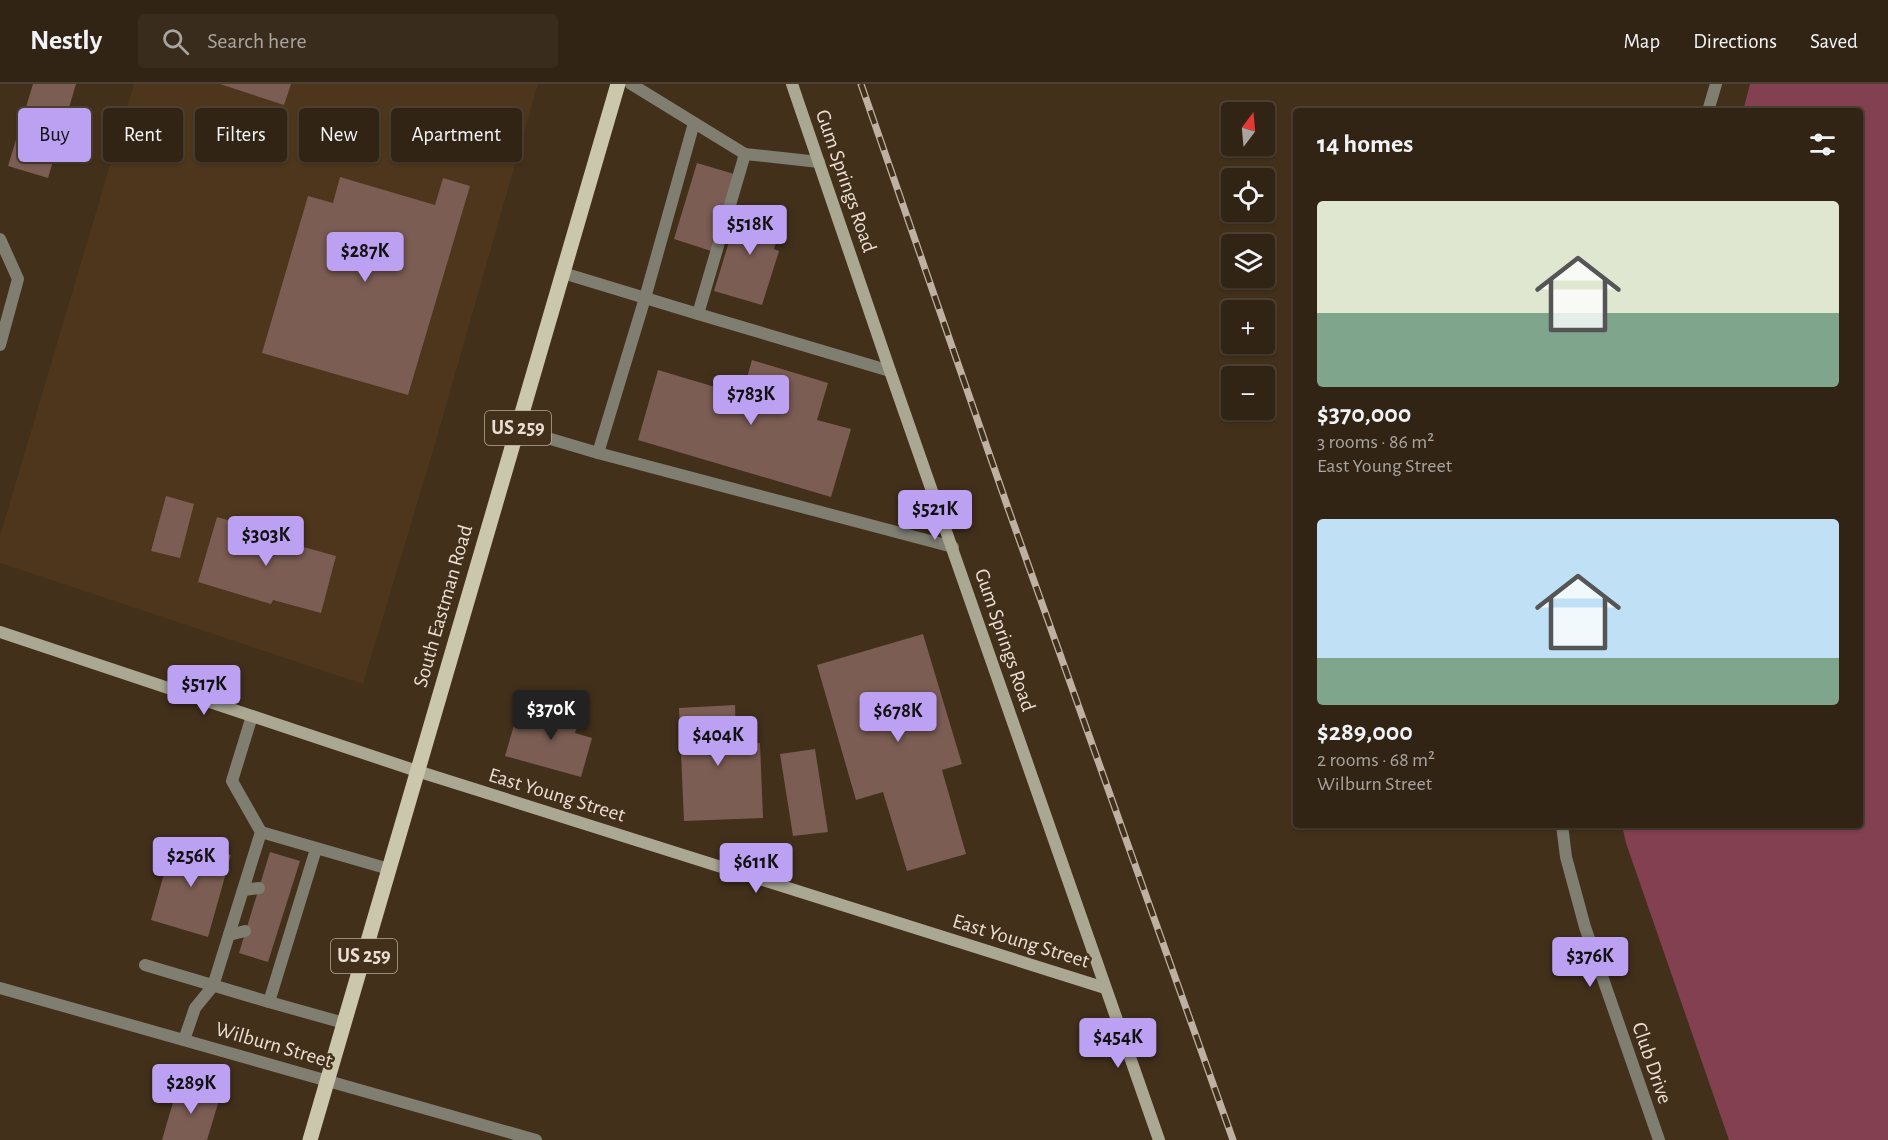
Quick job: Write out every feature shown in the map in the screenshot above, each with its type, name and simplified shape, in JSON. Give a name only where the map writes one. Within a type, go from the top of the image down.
[{"type":"main road","name":"South Eastman Road","points":[[310,1140],[618,84]]},
{"type":"street","points":[[631,84],[745,154],[819,162]]},
{"type":"street","name":"Gum Springs Road","points":[[792,84],[1159,1140]]},
{"type":"street","points":[[1709,108],[1716,84]]},
{"type":"street","points":[[598,453],[645,298],[694,123]]},
{"type":"street","points":[[698,314],[745,154]]},
{"type":"street","points":[[0,239],[18,279],[0,345]]},
{"type":"street","points":[[563,273],[890,371]]},
{"type":"street","points":[[517,429],[598,453],[953,547]]},
{"type":"street","name":"East Young Street","points":[[0,632],[417,771],[1105,988]]},
{"type":"street","points":[[252,716],[232,781],[261,832],[389,869]]},
{"type":"street","name":"Club Drive","points":[[1562,828],[1566,856],[1585,927],[1659,1140]]},
{"type":"street","points":[[184,1040],[195,1008],[213,986],[261,832]]},
{"type":"street","points":[[269,1002],[294,920],[300,882],[316,849]]},
{"type":"street","points":[[244,890],[259,888]]},
{"type":"street","points":[[280,923],[294,920]]},
{"type":"street","points":[[229,936],[245,931]]},
{"type":"street","points":[[146,965],[344,1023]]},
{"type":"street","name":"Wilburn Street","points":[[0,988],[536,1140]]},
{"type":"shaded area","points":[[134,84],[538,84],[522,140],[522,108],[391,108],[391,162],[516,162],[363,684],[0,563],[0,536],[111,162],[183,162],[183,108],[127,108]]},
{"type":"shaded area","points":[[1750,84],[1888,84],[1888,1140],[1729,1140],[1623,828],[1863,828],[1863,108],[1744,108]]},
{"type":"building","points":[[33,84],[76,84],[69,108],[26,108]]},
{"type":"building","points":[[220,84],[291,84],[284,105]]},
{"type":"building","points":[[18,133],[18,162],[53,162],[48,178],[8,166]]},
{"type":"building","points":[[697,163],[734,174],[711,251],[674,239]]},
{"type":"building","points":[[340,177],[435,205],[443,178],[470,186],[408,395],[262,353],[308,196],[333,203]]},
{"type":"building","points":[[740,205],[784,218],[774,249],[779,251],[762,305],[714,291]]},
{"type":"building","points":[[752,360],[828,383],[817,420],[851,429],[831,497],[638,440],[658,370],[742,395]]},
{"type":"building","points":[[166,496],[194,504],[180,558],[151,551]]},
{"type":"building","points":[[217,517],[290,538],[289,543],[336,556],[321,613],[273,600],[271,604],[198,582]]},
{"type":"building","points":[[923,634],[962,764],[942,770],[966,854],[907,871],[883,792],[856,800],[817,665]]},
{"type":"building","points":[[546,702],[581,712],[575,733],[592,738],[581,777],[505,756],[517,715],[540,722]]},
{"type":"building","points":[[735,705],[736,744],[760,743],[763,818],[684,821],[679,708]]},
{"type":"building","points":[[815,749],[828,832],[793,836],[780,754]]},
{"type":"building","points":[[174,838],[231,855],[208,937],[151,920]]},
{"type":"building","points":[[270,852],[300,861],[268,962],[239,953]]},
{"type":"building","points":[[178,1085],[220,1097],[207,1140],[162,1140]]},
{"type":"railway","points":[[861,84],[1008,508],[1233,1140]]}]
